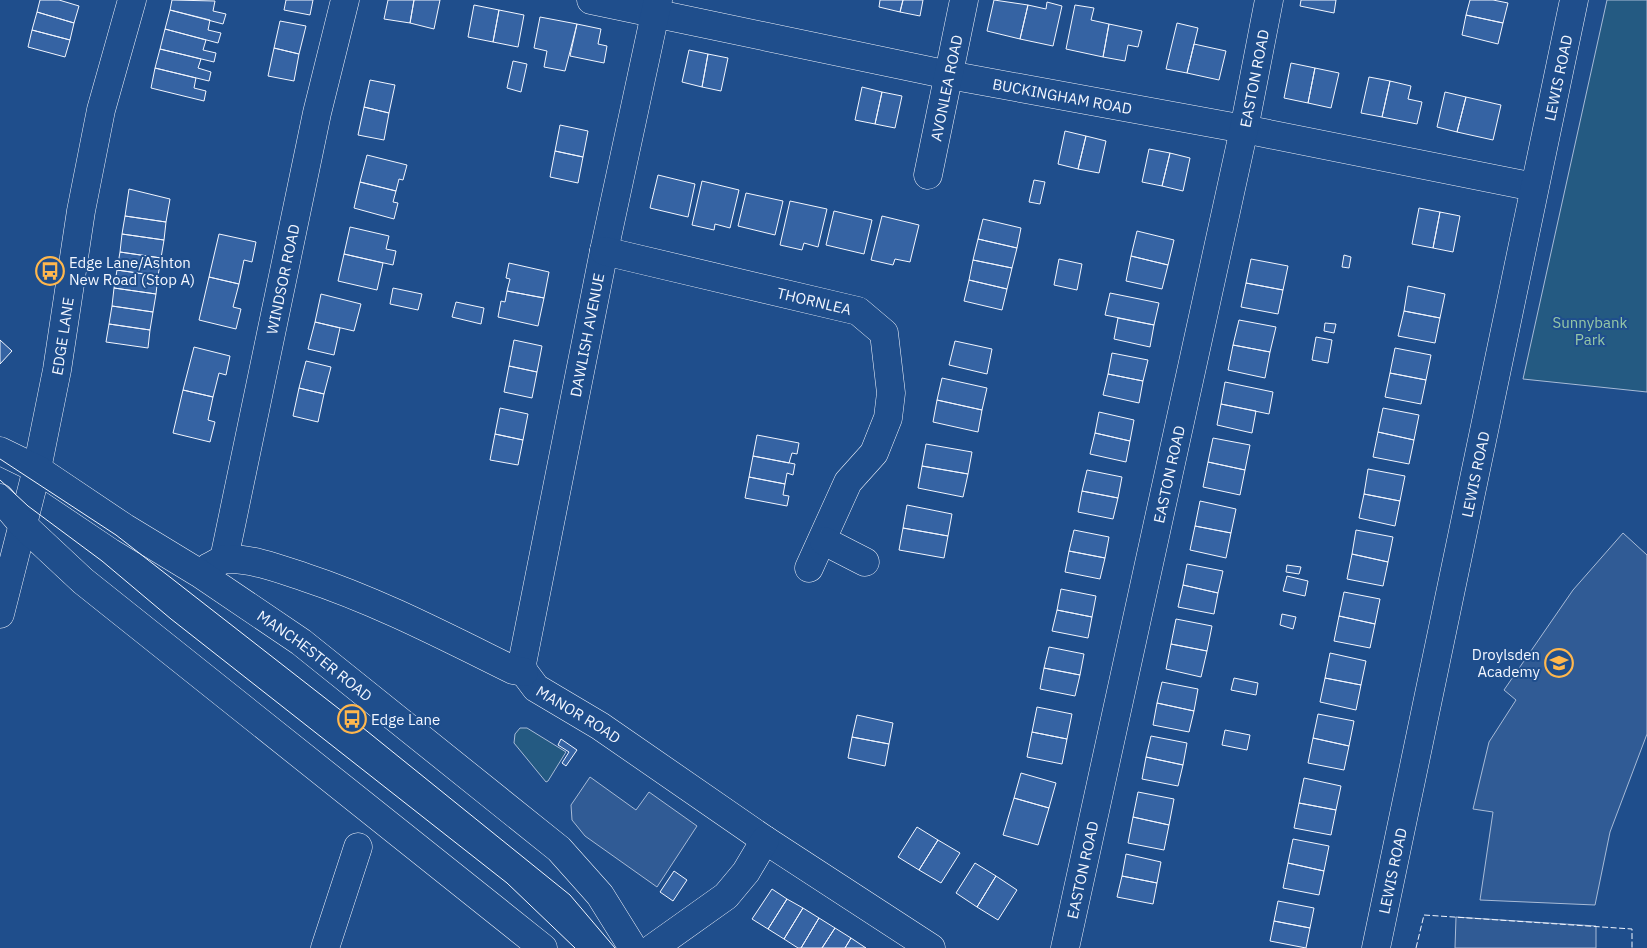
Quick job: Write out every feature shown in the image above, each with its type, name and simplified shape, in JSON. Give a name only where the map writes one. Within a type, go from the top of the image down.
[{"type":"street","name":"EDGE LANE","points":[[0,614],[37,469],[57,370],[81,211],[102,110],[132,0]]},
{"type":"street","name":"WINDSOR ROAD","points":[[224,559],[315,123],[345,0]]},
{"type":"street","name":"BUCKINGHAM ROAD","points":[[591,0],[657,7],[949,75],[1244,129],[1534,188]]},
{"type":"street","name":"AVONLEA ROAD","points":[[928,175],[964,0]]},
{"type":"street","name":"EASTON ROAD","points":[[1064,948],[1244,129],[1269,0]]},
{"type":"street","name":"LEWIS ROAD","points":[[1376,948],[1574,0]]},
{"type":"street","name":"DAWLISH AVENUE","points":[[524,672],[522,664],[604,251],[657,7]]},
{"type":"street","name":"THORNLEA","points":[[604,251],[858,312],[884,333],[891,393],[888,418],[874,452],[848,482],[824,541],[809,568]]},
{"type":"street","name":"MANCHESTER ROAD","points":[[0,451],[37,469],[125,528],[198,572],[301,642],[559,849],[600,895],[633,948]]},
{"type":"street","points":[[0,498],[23,525],[83,581],[543,948]]},
{"type":"street","points":[[824,541],[866,562]]},
{"type":"street","points":[[198,572],[224,559]]},
{"type":"street","name":"MANOR ROAD","points":[[224,559],[253,563],[285,571],[345,591],[424,625],[513,670],[524,672],[536,688],[600,726],[764,840],[931,948]]},
{"type":"street","points":[[653,948],[726,896],[746,872],[764,840]]},
{"type":"street","points":[[325,948],[358,847]]},
{"type":"green space","name":"Sunnybank Park","points":[[1607,0],[1647,0],[1647,392],[1523,379]]},
{"type":"green space","points":[[520,728],[527,728],[566,752],[548,781],[546,782],[514,743],[515,734]]},
{"type":"shaded area","points":[[1623,533],[1647,555],[1647,734],[1610,832],[1595,905],[1480,900],[1493,812],[1473,809],[1489,742],[1516,700],[1504,690],[1573,590]]},
{"type":"shaded area","points":[[590,777],[636,810],[649,792],[697,826],[657,887],[585,836],[572,820],[571,805]]},
{"type":"shaded area","points":[[1456,917],[1596,926],[1596,948],[1455,948]]},
{"type":"building","points":[[40,0],[59,0],[79,6],[74,23],[37,12]]},
{"type":"building","points":[[172,0],[215,1],[213,11],[226,14],[223,24],[170,10]]},
{"type":"building","points":[[286,0],[313,0],[310,15],[284,10]]},
{"type":"building","points":[[388,0],[414,0],[410,23],[384,19]]},
{"type":"building","points":[[414,0],[440,0],[434,29],[410,23]]},
{"type":"building","points":[[880,0],[903,0],[900,12],[879,7]]},
{"type":"building","points":[[903,0],[923,0],[920,16],[900,12]]},
{"type":"building","points":[[994,0],[1028,5],[1020,39],[987,31]]},
{"type":"building","points":[[1301,0],[1336,0],[1334,13],[1300,6]]},
{"type":"building","points":[[1470,0],[1493,0],[1508,3],[1503,23],[1466,15]]},
{"type":"building","points":[[1047,2],[1062,6],[1053,46],[1020,39],[1028,5],[1046,9]]},
{"type":"building","points":[[474,5],[499,10],[493,42],[468,37]]},
{"type":"building","points":[[1075,5],[1094,8],[1091,20],[1109,24],[1103,57],[1066,49]]},
{"type":"building","points":[[170,10],[210,20],[208,30],[221,33],[218,43],[165,29]]},
{"type":"building","points":[[499,10],[524,15],[518,47],[493,42]]},
{"type":"building","points":[[37,12],[74,23],[70,40],[32,30]]},
{"type":"building","points":[[1466,15],[1503,23],[1498,44],[1462,35]]},
{"type":"building","points":[[540,17],[577,24],[565,71],[544,67],[547,51],[534,48]]},
{"type":"building","points":[[280,21],[306,26],[299,54],[274,48]]},
{"type":"building","points":[[1177,23],[1198,28],[1187,73],[1166,69]]},
{"type":"building","points":[[577,24],[601,29],[598,44],[607,46],[604,63],[570,56]]},
{"type":"building","points":[[1109,24],[1142,31],[1138,47],[1128,45],[1125,61],[1103,57]]},
{"type":"building","points":[[165,29],[206,40],[203,50],[216,53],[214,62],[160,49]]},
{"type":"building","points":[[32,30],[70,40],[65,57],[28,47]]},
{"type":"building","points":[[1194,44],[1226,51],[1219,80],[1187,73]]},
{"type":"building","points":[[274,48],[299,54],[294,81],[268,76]]},
{"type":"building","points":[[160,49],[201,59],[198,68],[211,72],[209,81],[155,68]]},
{"type":"building","points":[[689,50],[708,54],[702,87],[682,82]]},
{"type":"building","points":[[708,54],[728,58],[721,91],[702,87]]},
{"type":"building","points":[[513,61],[527,64],[521,92],[507,88]]},
{"type":"building","points":[[1291,63],[1315,68],[1308,103],[1284,98]]},
{"type":"building","points":[[155,68],[196,78],[194,88],[206,91],[204,101],[151,88]]},
{"type":"building","points":[[1315,68],[1339,73],[1331,108],[1308,103]]},
{"type":"building","points":[[1369,77],[1390,81],[1382,117],[1361,113]]},
{"type":"building","points":[[370,80],[395,85],[389,113],[364,107]]},
{"type":"building","points":[[1390,81],[1411,86],[1408,99],[1422,102],[1417,124],[1382,117]]},
{"type":"building","points":[[862,87],[882,92],[875,124],[855,120]]},
{"type":"building","points":[[882,92],[902,96],[895,128],[875,124]]},
{"type":"building","points":[[1445,92],[1466,97],[1457,132],[1437,127]]},
{"type":"building","points":[[1466,97],[1501,105],[1493,140],[1457,132]]},
{"type":"building","points":[[364,107],[389,113],[384,140],[358,135]]},
{"type":"building","points":[[560,125],[588,131],[583,157],[555,151]]},
{"type":"building","points":[[1065,131],[1086,136],[1078,169],[1058,164]]},
{"type":"building","points":[[1086,136],[1106,141],[1099,173],[1078,169]]},
{"type":"building","points":[[1149,149],[1170,153],[1162,186],[1142,182]]},
{"type":"building","points":[[555,151],[583,157],[578,183],[550,177]]},
{"type":"building","points":[[1170,153],[1190,158],[1183,191],[1162,186]]},
{"type":"building","points":[[367,155],[407,165],[403,180],[399,179],[396,191],[360,182]]},
{"type":"building","points":[[658,175],[695,184],[688,217],[650,208]]},
{"type":"building","points":[[1034,180],[1045,182],[1040,204],[1029,202]]},
{"type":"building","points":[[702,181],[739,190],[730,228],[715,224],[714,230],[692,225]]},
{"type":"building","points":[[360,182],[396,191],[393,202],[398,203],[394,219],[354,208]]},
{"type":"building","points":[[129,189],[170,199],[166,222],[125,216]]},
{"type":"building","points":[[746,193],[783,201],[775,235],[738,226]]},
{"type":"building","points":[[790,201],[827,209],[818,247],[804,243],[802,250],[780,245]]},
{"type":"building","points":[[1419,208],[1440,212],[1433,248],[1412,244]]},
{"type":"building","points":[[834,211],[872,220],[864,254],[826,245]]},
{"type":"building","points":[[1440,212],[1460,216],[1453,252],[1433,248]]},
{"type":"building","points":[[125,216],[166,222],[164,240],[122,234]]},
{"type":"building","points":[[882,216],[919,225],[910,262],[895,259],[893,265],[871,260]]},
{"type":"building","points":[[983,219],[1021,228],[1017,248],[978,239]]},
{"type":"building","points":[[350,227],[389,236],[386,249],[396,251],[393,265],[344,254]]},
{"type":"building","points":[[1137,231],[1174,240],[1168,265],[1131,256]]},
{"type":"building","points":[[122,234],[164,240],[161,258],[120,252]]},
{"type":"building","points":[[219,234],[256,242],[252,262],[244,260],[239,284],[209,277]]},
{"type":"building","points":[[978,239],[1017,248],[1012,268],[973,260]]},
{"type":"building","points":[[120,252],[161,258],[158,276],[117,270]]},
{"type":"building","points":[[344,254],[383,263],[377,290],[338,281]]},
{"type":"building","points":[[1344,255],[1351,257],[1349,268],[1342,267]]},
{"type":"building","points":[[1131,256],[1168,265],[1162,289],[1126,281]]},
{"type":"building","points":[[1059,259],[1082,264],[1077,290],[1054,285]]},
{"type":"building","points":[[1251,259],[1288,266],[1283,290],[1246,283]]},
{"type":"building","points":[[973,260],[1012,268],[1007,289],[969,280]]},
{"type":"building","points":[[509,263],[549,272],[544,298],[507,291],[510,279],[506,278]]},
{"type":"building","points":[[117,270],[158,276],[156,294],[114,288]]},
{"type":"building","points":[[209,277],[239,284],[233,307],[241,309],[236,329],[199,320]]},
{"type":"building","points":[[969,280],[1007,289],[1002,310],[964,301]]},
{"type":"building","points":[[1246,283],[1283,290],[1278,314],[1241,307]]},
{"type":"building","points":[[1408,286],[1445,294],[1440,318],[1404,311]]},
{"type":"building","points":[[114,288],[156,294],[153,312],[112,306]]},
{"type":"building","points":[[393,288],[422,294],[418,310],[390,304]]},
{"type":"building","points":[[507,291],[544,298],[538,326],[498,317],[501,301],[505,302]]},
{"type":"building","points":[[1110,293],[1159,303],[1154,325],[1105,315]]},
{"type":"building","points":[[321,294],[361,304],[354,331],[315,322]]},
{"type":"building","points":[[456,302],[484,308],[481,324],[452,317]]},
{"type":"building","points":[[112,306],[153,312],[150,330],[109,324]]},
{"type":"building","points":[[1404,311],[1440,318],[1435,343],[1398,336]]},
{"type":"building","points":[[1118,318],[1154,325],[1150,347],[1114,339]]},
{"type":"building","points":[[1239,320],[1276,327],[1270,352],[1233,345]]},
{"type":"building","points":[[315,322],[340,328],[334,355],[308,349]]},
{"type":"building","points":[[1325,323],[1336,324],[1334,333],[1324,331]]},
{"type":"building","points":[[109,324],[150,330],[148,348],[106,342]]},
{"type":"building","points":[[1316,337],[1332,340],[1328,363],[1312,360]]},
{"type":"building","points":[[0,340],[12,351],[0,364]]},
{"type":"building","points":[[514,340],[542,346],[537,372],[509,366]]},
{"type":"building","points":[[955,341],[992,349],[987,374],[949,365]]},
{"type":"building","points":[[1233,345],[1270,352],[1265,378],[1228,370]]},
{"type":"building","points":[[194,347],[230,356],[226,375],[219,373],[213,397],[183,390]]},
{"type":"building","points":[[1395,348],[1431,355],[1426,380],[1390,373]]},
{"type":"building","points":[[1112,353],[1148,360],[1143,381],[1108,374]]},
{"type":"building","points":[[306,361],[331,367],[324,394],[299,388]]},
{"type":"building","points":[[509,366],[537,372],[532,398],[504,392]]},
{"type":"building","points":[[1390,373],[1426,380],[1421,404],[1385,397]]},
{"type":"building","points":[[1108,374],[1143,381],[1139,403],[1103,395]]},
{"type":"building","points":[[942,378],[987,388],[982,410],[937,400]]},
{"type":"building","points":[[1225,382],[1273,392],[1269,414],[1221,404]]},
{"type":"building","points":[[299,388],[324,394],[318,422],[293,416]]},
{"type":"building","points":[[183,390],[213,397],[208,420],[215,422],[210,442],[173,433]]},
{"type":"building","points":[[937,400],[982,410],[978,432],[933,422]]},
{"type":"building","points":[[1221,404],[1256,411],[1252,433],[1217,425]]},
{"type":"building","points":[[500,408],[528,414],[523,440],[495,434]]},
{"type":"building","points":[[1383,408],[1419,415],[1414,440],[1378,432]]},
{"type":"building","points":[[1099,412],[1134,420],[1130,441],[1095,433]]},
{"type":"building","points":[[1378,432],[1414,440],[1409,464],[1373,457]]},
{"type":"building","points":[[1095,433],[1130,441],[1126,462],[1090,454]]},
{"type":"building","points":[[495,434],[523,440],[518,465],[490,460]]},
{"type":"building","points":[[757,435],[799,443],[797,454],[792,453],[789,463],[753,456]]},
{"type":"building","points":[[1213,438],[1250,445],[1245,470],[1208,462]]},
{"type":"building","points":[[926,444],[972,452],[968,474],[922,466]]},
{"type":"building","points":[[753,456],[795,464],[793,475],[787,473],[785,484],[749,477]]},
{"type":"building","points":[[1208,462],[1245,470],[1240,495],[1203,487]]},
{"type":"building","points":[[922,466],[968,474],[963,497],[918,488]]},
{"type":"building","points":[[1368,469],[1405,476],[1400,501],[1364,494]]},
{"type":"building","points":[[1087,470],[1122,477],[1118,498],[1082,491]]},
{"type":"building","points":[[749,477],[785,484],[783,495],[789,496],[787,506],[745,498]]},
{"type":"building","points":[[1082,491],[1118,498],[1113,519],[1078,512]]},
{"type":"building","points":[[1364,494],[1400,501],[1395,526],[1359,518]]},
{"type":"building","points":[[1200,501],[1236,509],[1231,533],[1195,526]]},
{"type":"building","points":[[907,505],[952,514],[948,536],[903,528]]},
{"type":"building","points":[[1195,526],[1231,533],[1226,558],[1190,550]]},
{"type":"building","points":[[903,528],[948,536],[944,558],[899,550]]},
{"type":"building","points":[[1074,530],[1109,537],[1105,558],[1069,551]]},
{"type":"building","points":[[1356,530],[1393,537],[1388,562],[1352,554]]},
{"type":"building","points":[[1069,551],[1105,558],[1100,579],[1065,572]]},
{"type":"building","points":[[1352,554],[1388,562],[1383,586],[1347,579]]},
{"type":"building","points":[[1187,564],[1223,571],[1218,593],[1183,585]]},
{"type":"building","points":[[1287,565],[1301,567],[1299,574],[1286,572]]},
{"type":"building","points":[[1287,576],[1308,581],[1305,596],[1283,591]]},
{"type":"building","points":[[1183,585],[1218,593],[1214,614],[1178,607]]},
{"type":"building","points":[[1061,589],[1096,596],[1092,617],[1057,610]]},
{"type":"building","points":[[1344,592],[1380,599],[1375,624],[1339,616]]},
{"type":"building","points":[[1057,610],[1092,617],[1088,638],[1052,631]]},
{"type":"building","points":[[1282,614],[1296,617],[1293,629],[1280,625]]},
{"type":"building","points":[[1339,616],[1375,624],[1370,648],[1334,641]]},
{"type":"building","points":[[1176,619],[1212,626],[1207,651],[1171,644]]},
{"type":"building","points":[[1171,644],[1207,651],[1201,677],[1166,669]]},
{"type":"building","points":[[1049,647],[1084,654],[1080,675],[1044,668]]},
{"type":"building","points":[[1330,653],[1366,661],[1361,685],[1325,678]]},
{"type":"building","points":[[1044,668],[1080,675],[1075,696],[1040,689]]},
{"type":"building","points":[[1234,678],[1258,683],[1256,695],[1231,690]]},
{"type":"building","points":[[1325,678],[1361,685],[1356,710],[1320,702]]},
{"type":"building","points":[[1162,682],[1198,689],[1194,711],[1157,703]]},
{"type":"building","points":[[1157,703],[1194,711],[1189,732],[1153,725]]},
{"type":"building","points":[[1037,707],[1072,714],[1067,739],[1032,732]]},
{"type":"building","points":[[1318,714],[1354,721],[1349,746],[1313,738]]},
{"type":"building","points":[[857,715],[893,723],[889,744],[852,737]]},
{"type":"building","points":[[1225,730],[1250,735],[1247,750],[1222,745]]},
{"type":"building","points":[[1032,732],[1067,739],[1062,764],[1027,757]]},
{"type":"building","points":[[1151,736],[1187,743],[1183,765],[1146,757]]},
{"type":"building","points":[[852,737],[889,744],[885,766],[848,758]]},
{"type":"building","points":[[1313,738],[1349,746],[1344,770],[1308,763]]},
{"type":"building","points":[[561,739],[577,750],[566,766],[562,763],[569,752],[558,745]]},
{"type":"building","points":[[1146,757],[1183,765],[1178,786],[1142,779]]},
{"type":"building","points":[[1021,773],[1056,783],[1049,808],[1014,798]]},
{"type":"building","points":[[1304,778],[1341,786],[1336,810],[1299,803]]},
{"type":"building","points":[[1138,792],[1174,799],[1169,825],[1133,817]]},
{"type":"building","points":[[1014,798],[1049,808],[1038,845],[1003,835]]},
{"type":"building","points":[[1299,803],[1336,810],[1331,835],[1294,828]]},
{"type":"building","points":[[1133,817],[1169,825],[1164,850],[1128,843]]},
{"type":"building","points":[[917,827],[938,840],[919,870],[898,857]]},
{"type":"building","points":[[1293,839],[1329,846],[1324,871],[1288,863]]},
{"type":"building","points":[[938,840],[960,853],[941,883],[919,870]]},
{"type":"building","points":[[1126,854],[1161,862],[1157,883],[1122,876]]},
{"type":"building","points":[[975,863],[996,876],[977,907],[956,893]]},
{"type":"building","points":[[1288,863],[1324,871],[1319,895],[1283,888]]},
{"type":"building","points":[[674,871],[687,880],[673,901],[660,892]]},
{"type":"building","points":[[996,876],[1017,890],[998,920],[977,907]]},
{"type":"building","points":[[1122,876],[1157,883],[1153,904],[1117,897]]},
{"type":"building","points":[[772,889],[787,899],[768,929],[752,919]]},
{"type":"building","points":[[787,899],[803,908],[784,939],[768,929]]},
{"type":"building","points":[[1278,901],[1314,908],[1310,928],[1274,921]]},
{"type":"building","points":[[803,908],[819,918],[801,948],[798,948],[784,939]]},
{"type":"building","points":[[819,918],[835,928],[822,948],[801,948]]},
{"type":"building","points":[[1274,921],[1310,928],[1306,948],[1270,941]]},
{"type":"building","points":[[835,928],[851,938],[845,948],[822,948]]},
{"type":"building","points":[[851,938],[866,948],[845,948]]},
{"type":"tram line","points":[[0,459],[116,535],[352,719],[570,895],[615,948]]},
{"type":"tram line","points":[[0,480],[28,506],[102,561],[171,619],[507,883],[575,948]]},
{"type":"fence","points":[[1416,948],[1424,915],[1632,929],[1632,948]]},
{"type":"place","name":"Edge Lane/Ashton New Road (Stop A)","points":[[50,271]]},
{"type":"place","name":"Droylsden Academy","points":[[1559,663]]},
{"type":"place","name":"Edge Lane","points":[[352,719]]}]
